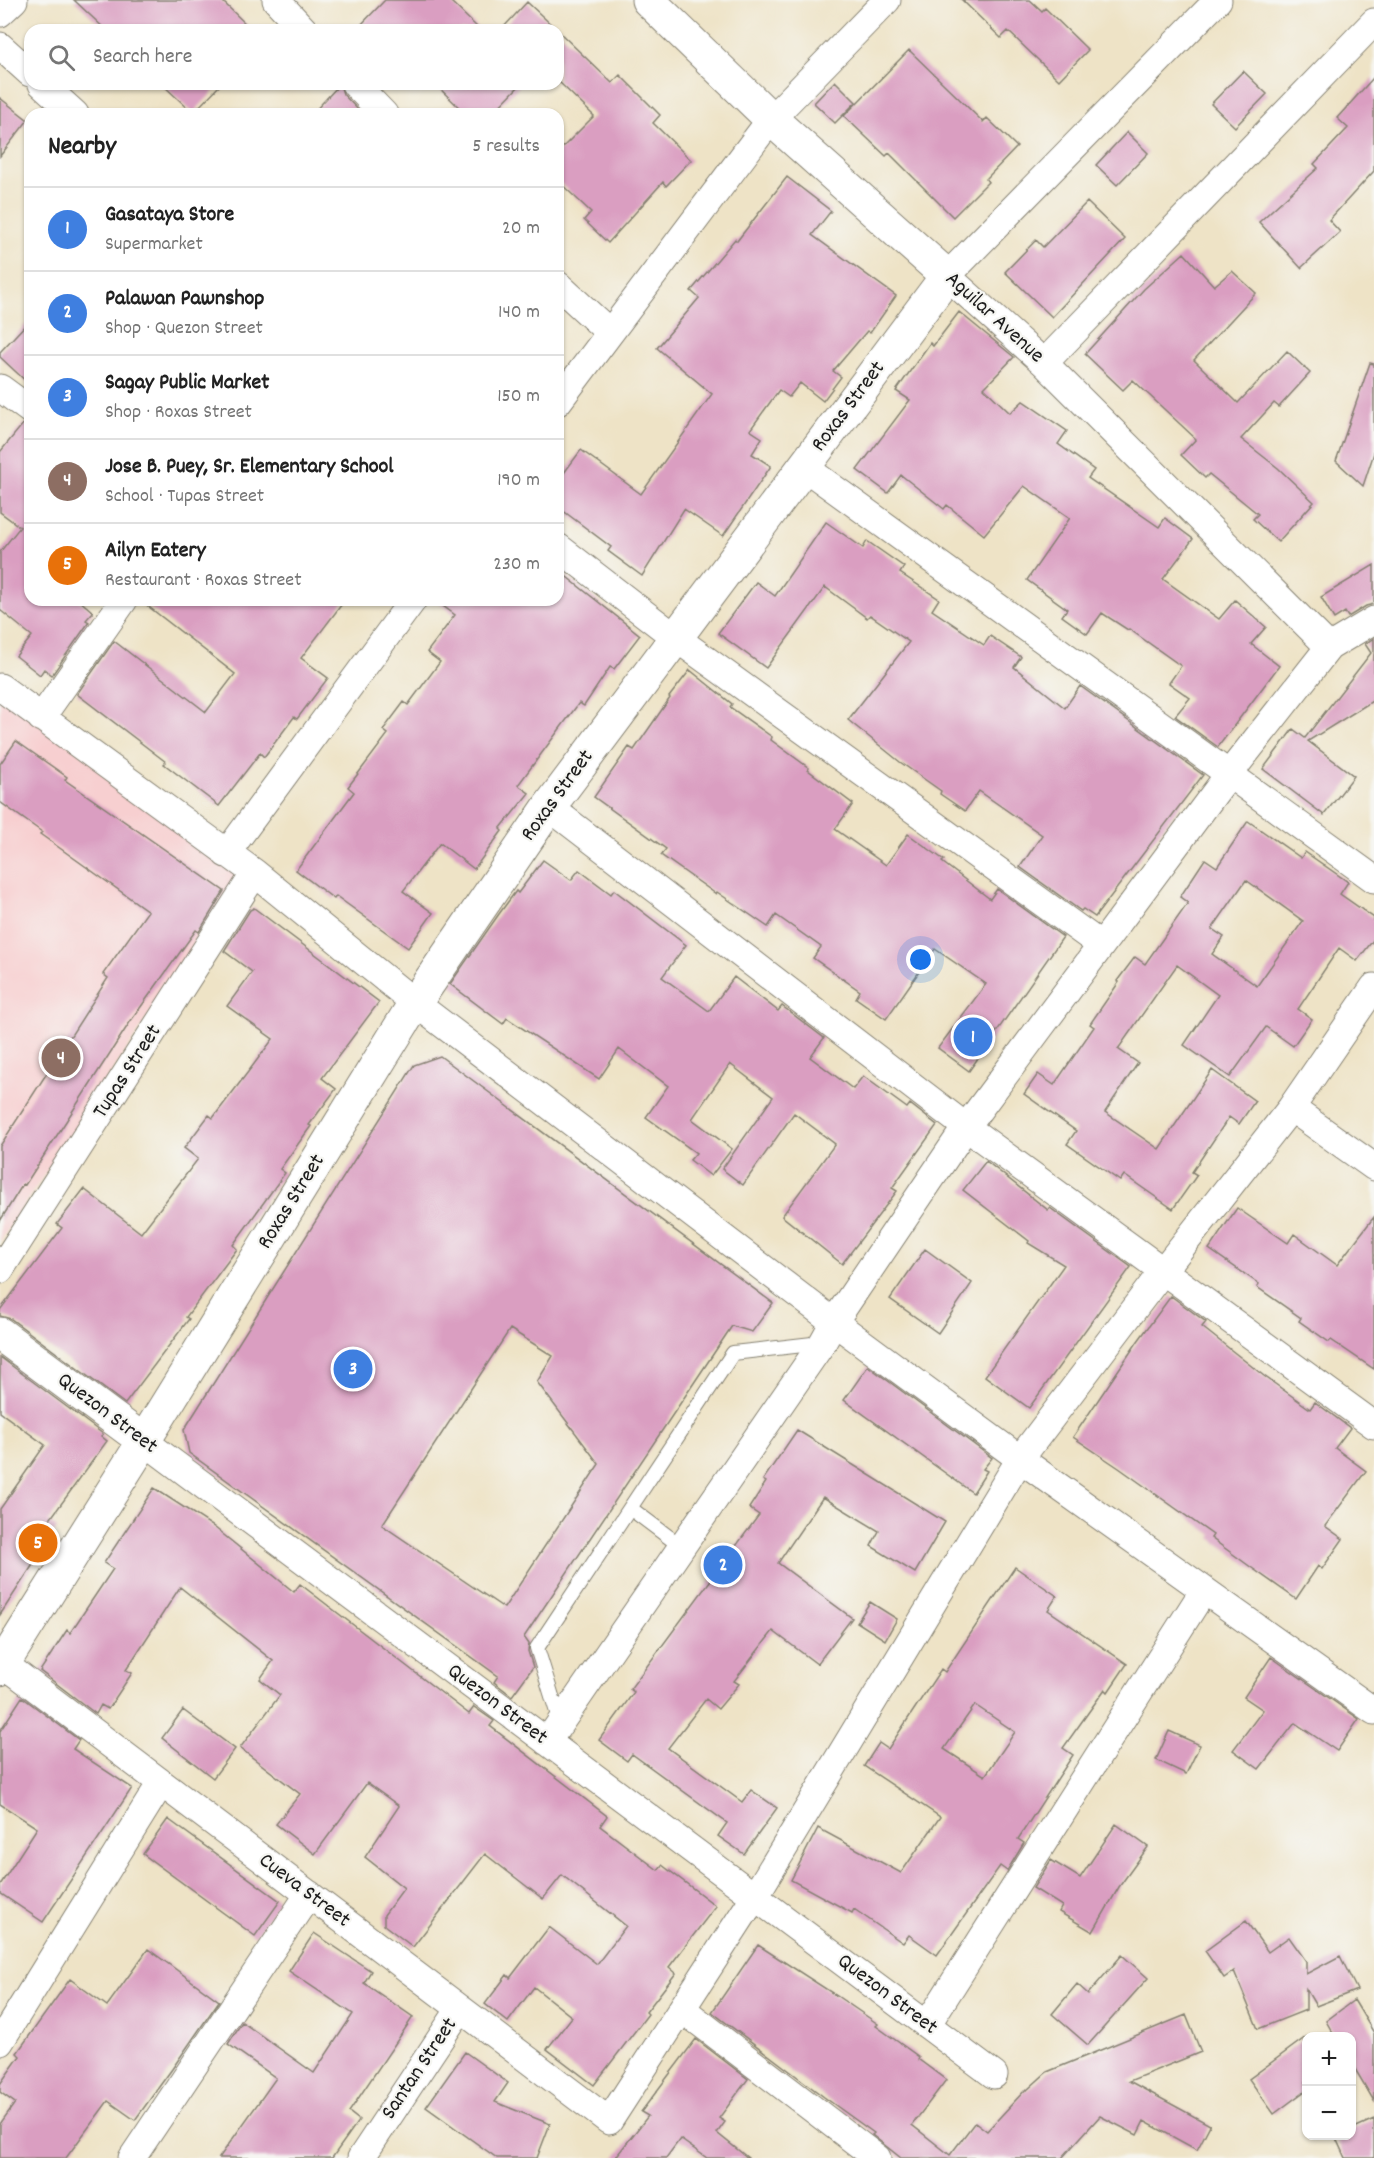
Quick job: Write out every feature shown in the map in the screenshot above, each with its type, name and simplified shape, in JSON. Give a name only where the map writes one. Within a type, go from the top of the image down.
[{"type":"street","points":[[0,13],[14,0]]},
{"type":"street","points":[[276,0],[298,24]]},
{"type":"street","name":"Aguilar Avenue","points":[[648,0],[771,118],[1044,363],[1329,648]]},
{"type":"street","points":[[564,394],[771,118],[887,0]]},
{"type":"street","name":"Roxas Street","points":[[1,1665],[144,1441],[415,1003],[549,807],[947,276],[1218,0]]},
{"type":"street","points":[[1044,363],[1374,22]]},
{"type":"street","points":[[0,46],[24,68]]},
{"type":"street","points":[[49,90],[68,108]]},
{"type":"street","points":[[361,90],[378,108]]},
{"type":"street","points":[[564,291],[609,332]]},
{"type":"street","points":[[0,388],[24,406]]},
{"type":"street","points":[[804,467],[1374,879]]},
{"type":"street","points":[[564,552],[676,638],[1101,945]]},
{"type":"street","points":[[41,718],[120,606]]},
{"type":"street","points":[[226,854],[409,606]]},
{"type":"street","points":[[554,1733],[966,1127],[1229,774],[1329,648],[1374,620]]},
{"type":"street","points":[[0,687],[255,873],[828,1332],[1020,1459],[1374,1711]]},
{"type":"street","points":[[549,807],[966,1127],[1374,1425]]},
{"type":"street","name":"Tupas Street","points":[[0,1270],[255,873]]},
{"type":"street","points":[[877,2158],[682,2008],[755,1896],[1020,1459],[1162,1272],[1291,1108],[1374,987]]},
{"type":"street","points":[[1291,1108],[1374,1167]]},
{"type":"street","name":"Quezon Street","points":[[0,1334],[144,1441],[554,1733],[755,1896],[994,2075]]},
{"type":"street","points":[[927,2025],[1204,1590]]},
{"type":"street","name":"Cueva Street","points":[[1,1665],[609,2121],[682,2008]]},
{"type":"street","points":[[0,2042],[161,1783]]},
{"type":"street","points":[[132,2158],[309,1894]]},
{"type":"street","name":"Santan Street","points":[[361,2158],[460,2009]]},
{"type":"lane","points":[[554,1733],[537,1648],[733,1353],[828,1332]]},
{"type":"lane","points":[[630,1508],[682,1547]]},
{"type":"shaded area","points":[[0,692],[242,875],[0,1242]]},
{"type":"building","points":[[74,0],[221,0],[246,24],[100,24]]},
{"type":"building","points":[[385,0],[449,0],[474,24],[362,24]]},
{"type":"building","points":[[962,0],[1030,0],[1042,11],[1045,8],[1088,50],[1059,80],[1008,31],[1001,38]]},
{"type":"building","points":[[527,2],[551,24],[507,24]]},
{"type":"building","points":[[564,37],[612,83],[620,75],[660,115],[653,123],[691,160],[666,186],[663,182],[608,243],[584,220],[591,212],[564,187],[564,146],[594,116],[564,87]]},
{"type":"building","points":[[909,50],[983,122],[987,118],[1017,147],[986,179],[988,182],[953,217],[889,153],[886,156],[844,116]]},
{"type":"building","points":[[1243,71],[1267,94],[1235,127],[1211,104]]},
{"type":"building","points":[[1374,77],[1374,171],[1329,220],[1340,232],[1301,268],[1259,222],[1318,168],[1314,164],[1348,128],[1337,118]]},
{"type":"building","points":[[835,81],[856,102],[835,123],[814,103]]},
{"type":"building","points":[[168,90],[215,90],[198,108],[188,108]]},
{"type":"building","points":[[334,90],[342,90],[356,108],[318,108]]},
{"type":"building","points":[[441,90],[515,90],[498,108],[460,108]]},
{"type":"building","points":[[0,98],[24,117],[24,125],[0,156]]},
{"type":"building","points":[[1127,132],[1148,153],[1117,185],[1096,165]]},
{"type":"building","points":[[787,177],[831,211],[812,235],[896,296],[870,333],[867,331],[833,371],[841,377],[823,401],[800,383],[789,397],[779,390],[750,430],[762,438],[752,454],[771,466],[723,536],[684,509],[642,576],[608,551],[611,547],[564,512],[564,473],[581,450],[641,494],[712,394],[657,348],[699,298],[691,291],[735,239],[737,241]]},
{"type":"building","points":[[1087,202],[1125,239],[1052,317],[1005,272],[1036,240],[1043,247]]},
{"type":"building","points":[[1184,253],[1214,286],[1232,271],[1256,293],[1194,360],[1238,403],[1287,351],[1310,373],[1279,407],[1274,403],[1241,439],[1278,468],[1314,502],[1278,542],[1253,519],[1258,514],[1209,474],[1205,478],[1181,455],[1196,439],[1133,380],[1123,390],[1085,354],[1144,289]]},
{"type":"building","points":[[959,312],[1014,357],[984,388],[1010,413],[1023,401],[1067,431],[1058,444],[1094,470],[1088,478],[1159,527],[1165,518],[1193,539],[1163,579],[1219,619],[1235,600],[1266,627],[1251,644],[1279,666],[1218,747],[1175,716],[1190,698],[1169,683],[1181,666],[1102,613],[1087,634],[1062,616],[1067,609],[1027,580],[1070,518],[1024,486],[984,535],[947,505],[944,509],[901,475],[888,493],[857,470],[910,400],[896,391],[930,343],[933,346]]},
{"type":"building","points":[[24,326],[24,379],[0,357],[0,352]]},
{"type":"building","points":[[1370,363],[1374,364],[1374,453],[1363,486],[1336,461]]},
{"type":"building","points":[[24,424],[24,606],[86,606],[93,612],[86,620],[89,622],[52,675],[44,669],[40,675],[16,656],[32,636],[0,610],[0,552],[20,527],[0,512],[0,452]]},
{"type":"building","points":[[826,522],[863,548],[867,541],[904,567],[900,573],[939,599],[932,610],[984,645],[990,636],[1021,657],[1014,667],[1065,708],[1080,686],[1203,775],[1095,917],[1083,909],[1081,911],[1020,867],[1042,835],[979,791],[965,811],[940,794],[941,791],[900,762],[848,720],[909,642],[870,615],[867,618],[825,587],[766,668],[718,633],[756,582],[775,596]]},
{"type":"building","points":[[1374,565],[1374,604],[1348,617],[1345,612],[1334,619],[1321,597]]},
{"type":"building","points":[[564,575],[640,635],[614,669],[610,667],[584,706],[579,703],[518,785],[529,793],[500,829],[502,831],[474,869],[440,843],[403,891],[433,913],[408,948],[336,896],[334,899],[296,870],[354,792],[348,787],[388,734],[383,730],[404,702],[408,705],[440,662],[427,652],[455,615],[443,606],[564,606]]},
{"type":"building","points":[[148,606],[340,606],[301,658],[328,678],[297,719],[294,717],[264,757],[260,753],[219,806],[77,694],[114,641],[206,712],[235,674]]},
{"type":"building","points":[[1374,638],[1374,700],[1308,741],[1354,776],[1324,815],[1263,769],[1293,729],[1305,738],[1371,653],[1365,644]]},
{"type":"building","points":[[690,670],[732,704],[730,707],[772,737],[771,740],[853,804],[835,829],[886,865],[908,834],[944,860],[942,862],[990,899],[997,889],[1063,937],[969,1071],[938,1048],[986,984],[935,949],[886,1019],[856,998],[860,991],[813,958],[821,947],[776,915],[768,927],[717,892],[716,894],[661,855],[666,849],[594,797],[629,747],[634,750]]},
{"type":"building","points":[[16,741],[67,777],[65,780],[224,891],[199,932],[196,930],[130,1022],[0,1221],[0,1146],[108,978],[103,974],[148,911],[40,834],[42,832],[0,802],[0,764]]},
{"type":"building","points":[[1248,821],[1301,858],[1305,852],[1348,882],[1340,894],[1374,918],[1374,939],[1357,961],[1339,948],[1298,1009],[1312,1019],[1293,1046],[1266,1027],[1230,1077],[1184,1045],[1218,995],[1177,965],[1118,1049],[1138,1063],[1105,1112],[1159,1149],[1212,1070],[1255,1101],[1239,1124],[1229,1117],[1192,1172],[1197,1175],[1173,1209],[1124,1175],[1120,1181],[1067,1144],[1076,1131],[1024,1094],[1038,1074],[1054,1085],[1094,1027],[1090,1024],[1119,982],[1117,981],[1135,957],[1145,964],[1188,903],[1180,897],[1205,859],[1217,867]],"holes":[[[1246,880],[1303,921],[1257,986],[1212,954],[1224,937],[1212,929]]]},
{"type":"building","points":[[543,860],[571,880],[579,870],[611,894],[614,890],[686,945],[662,977],[709,1011],[734,977],[778,1011],[782,1006],[824,1038],[810,1057],[853,1089],[863,1076],[907,1108],[910,1104],[937,1125],[892,1188],[897,1191],[842,1264],[782,1216],[835,1144],[794,1113],[743,1185],[722,1169],[773,1097],[730,1064],[692,1119],[732,1149],[711,1176],[690,1160],[696,1153],[646,1117],[668,1086],[619,1049],[599,1079],[507,1018],[503,1024],[450,984],[516,891],[518,893]]},
{"type":"building","points":[[254,908],[379,1002],[322,1078],[336,1089],[280,1169],[285,1173],[233,1245],[237,1249],[186,1317],[189,1319],[125,1404],[11,1319],[0,1316],[0,1310],[62,1228],[57,1224],[84,1189],[141,1233],[198,1159],[184,1148],[209,1115],[213,1118],[273,1039],[227,1006],[252,972],[224,951],[250,910]]},
{"type":"building","points":[[440,1056],[773,1303],[752,1332],[732,1326],[524,1637],[529,1644],[528,1651],[533,1667],[512,1696],[494,1682],[498,1676],[189,1453],[184,1430],[414,1065]],"holes":[[[510,1329],[553,1356],[537,1382],[599,1464],[504,1608],[382,1525]]]},
{"type":"building","points":[[986,1161],[1048,1210],[1050,1208],[1131,1267],[1029,1408],[985,1376],[1064,1265],[1028,1243],[1029,1241],[963,1190]]},
{"type":"building","points":[[1237,1208],[1288,1243],[1294,1234],[1337,1265],[1374,1217],[1374,1369],[1299,1321],[1301,1318],[1257,1287],[1259,1284],[1209,1249]]},
{"type":"building","points":[[925,1249],[972,1283],[938,1333],[890,1299]]},
{"type":"building","points":[[1171,1296],[1206,1322],[1202,1327],[1264,1376],[1310,1409],[1315,1402],[1350,1428],[1335,1448],[1366,1471],[1325,1526],[1343,1539],[1322,1569],[1318,1566],[1296,1599],[1211,1538],[1213,1535],[1073,1437]]},
{"type":"building","points":[[0,1357],[103,1434],[101,1436],[107,1441],[48,1522],[57,1528],[0,1615],[0,1509],[45,1445],[0,1412]]},
{"type":"building","points":[[868,1366],[992,1458],[983,1469],[987,1471],[973,1493],[844,1400]]},
{"type":"building","points":[[797,1430],[945,1522],[915,1573],[871,1546],[879,1531],[823,1497],[778,1563],[852,1618],[817,1664],[773,1631],[734,1681],[739,1684],[718,1709],[706,1699],[668,1748],[742,1802],[751,1790],[777,1808],[744,1854],[718,1836],[727,1823],[632,1754],[627,1761],[599,1740],[634,1692],[630,1689],[759,1515],[749,1508],[766,1482],[763,1480]]},
{"type":"building","points":[[154,1488],[214,1527],[294,1592],[300,1584],[469,1714],[474,1707],[494,1721],[490,1726],[607,1816],[600,1826],[658,1870],[662,1865],[716,1906],[669,1967],[676,1973],[594,2085],[547,2049],[572,2017],[534,1987],[508,2022],[485,2004],[507,1975],[510,1978],[549,1927],[597,1964],[626,1926],[562,1875],[543,1899],[485,1854],[413,1947],[384,1925],[384,1915],[404,1888],[365,1857],[399,1806],[367,1783],[315,1854],[276,1824],[300,1794],[240,1748],[280,1695],[260,1679],[273,1661],[180,1587],[126,1670],[132,1673],[108,1709],[101,1705],[96,1714],[40,1671],[67,1630],[70,1633],[113,1569],[104,1563]]},
{"type":"building","points":[[1015,1567],[1057,1596],[1048,1610],[1127,1664],[1108,1692],[1105,1689],[1063,1748],[1073,1755],[1018,1839],[1024,1843],[1007,1871],[1000,1866],[937,1955],[909,1935],[903,1943],[854,1909],[852,1913],[791,1880],[818,1828],[901,1873],[940,1817],[864,1766],[879,1743],[888,1749],[941,1669],[945,1672]],"holes":[[[975,1705],[1015,1732],[985,1776],[944,1749]]]},
{"type":"building","points":[[870,1602],[897,1619],[885,1640],[857,1622]]},
{"type":"building","points":[[1271,1657],[1359,1719],[1337,1751],[1295,1723],[1259,1769],[1233,1750],[1263,1710],[1244,1697]]},
{"type":"building","points":[[22,1697],[79,1740],[73,1749],[132,1788],[43,1922],[0,1893],[0,1885],[37,1828],[0,1804],[0,1731]]},
{"type":"building","points":[[183,1710],[235,1749],[213,1778],[162,1738]]},
{"type":"building","points":[[1169,1731],[1200,1745],[1186,1774],[1156,1760]]},
{"type":"building","points":[[168,1819],[280,1901],[255,1936],[143,1854]]},
{"type":"building","points":[[1116,1824],[1148,1847],[1119,1887],[1093,1932],[1059,1912],[1062,1906],[1033,1888],[1051,1860],[1080,1878]]},
{"type":"building","points":[[1246,1921],[1268,1952],[1289,1937],[1306,1961],[1306,1974],[1340,1956],[1357,1990],[1316,2006],[1306,1989],[1306,2010],[1258,2029],[1234,1971],[1224,1978],[1205,1951]]},
{"type":"building","points":[[314,1933],[371,1971],[364,1983],[413,2017],[349,2112],[359,2120],[332,2158],[219,2158],[276,2078],[228,2044],[242,2022],[314,2073],[353,2014],[289,1971]]},
{"type":"building","points":[[758,1945],[878,2024],[876,2026],[946,2080],[912,2125],[950,2155],[975,2122],[987,2131],[1026,2089],[1047,2072],[1186,2015],[1201,2052],[1129,2081],[1210,2125],[1197,2150],[1144,2121],[1137,2135],[1100,2116],[1062,2158],[901,2158],[872,2135],[874,2133],[712,2012]]},
{"type":"building","points":[[148,1949],[219,2001],[172,2069],[135,2120],[108,2101],[66,2158],[0,2158],[0,2124],[15,2103],[0,2092],[0,2084],[20,2056],[17,2053],[70,1979],[107,2006]]},
{"type":"building","points":[[1122,1955],[1148,1978],[1088,2045],[1052,2014],[1077,1984],[1088,1994]]},
{"type":"building","points":[[1354,2000],[1374,2033],[1374,2101],[1356,2071],[1356,2032],[1332,2032],[1326,2021]]},
{"type":"building","points":[[696,2039],[748,2079],[719,2118],[725,2122],[717,2133],[748,2158],[707,2158],[680,2139],[666,2158],[615,2158],[648,2116],[641,2112]]},
{"type":"building","points":[[1302,2040],[1302,2093],[1274,2114],[1249,2079]]},
{"type":"building","points":[[465,2052],[508,2083],[495,2102],[550,2124],[537,2158],[497,2158],[426,2107]]},
{"type":"building","points":[[1374,2119],[1374,2158],[1345,2158],[1337,2140],[1356,2140],[1356,2127]]},
{"type":"place","name":"Gasataya Store","points":[[973,1037]]},
{"type":"place","name":"Jose B. Puey, Sr. Elementary School","points":[[61,1058]]},
{"type":"place","name":"Sagay Public Market","points":[[353,1369]]},
{"type":"place","name":"Ailyn Eatery","points":[[38,1543]]},
{"type":"place","name":"Palawan Pawnshop","points":[[723,1565]]}]
